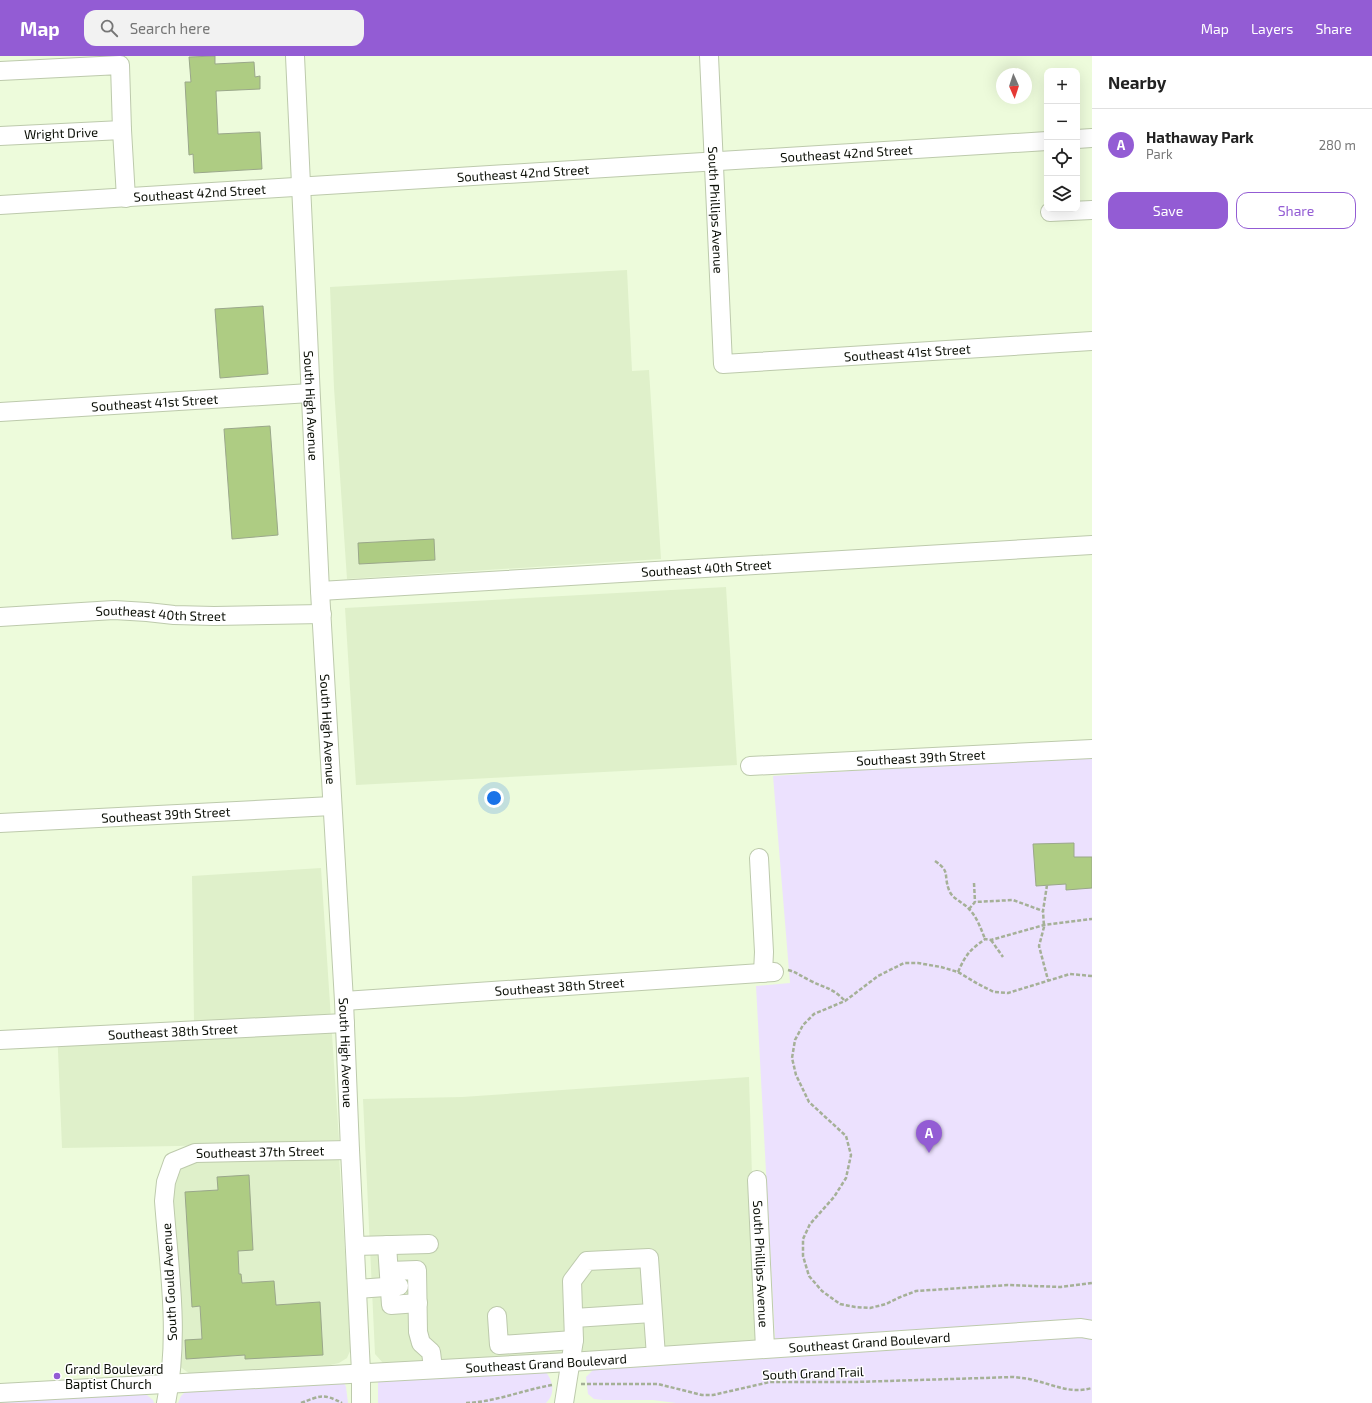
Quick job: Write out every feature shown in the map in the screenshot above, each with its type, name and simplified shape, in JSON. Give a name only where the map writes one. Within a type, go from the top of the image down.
[{"type":"street","name":"South High Avenue","points":[[295,56],[320,592],[344,1001],[361,1372],[361,1403]]},
{"type":"street","name":"South Phillips Avenue","points":[[709,56],[723,364]]},
{"type":"street","points":[[0,71],[120,65],[126,198]]},
{"type":"street","name":"Wright Drive","points":[[0,136],[122,130]]},
{"type":"street","points":[[1080,139],[1092,138]]},
{"type":"street","name":"Southeast 42nd Street","points":[[0,205],[1044,141]]},
{"type":"street","points":[[1080,211],[1092,210]]},
{"type":"street","name":"Southeast 41st Street","points":[[723,364],[1092,341]]},
{"type":"street","name":"Southeast 41st Street","points":[[0,412],[310,393]]},
{"type":"street","name":"Southeast 40th Street","points":[[320,592],[1092,545]]},
{"type":"street","name":"Southeast 40th Street","points":[[0,617],[114,610],[174,615],[214,616],[322,614]]},
{"type":"street","name":"Southeast 39th Street","points":[[750,766],[1092,749]]},
{"type":"street","name":"Southeast 39th Street","points":[[0,823],[332,806]]},
{"type":"street","points":[[759,858],[764,952],[769,972]]},
{"type":"street","name":"Southeast 38th Street","points":[[344,1001],[769,972]]},
{"type":"street","name":"Southeast 38th Street","points":[[0,1040],[345,1022]]},
{"type":"street","name":"Southeast 37th Street","points":[[173,1162],[195,1153],[350,1150]]},
{"type":"street","name":"South Gould Avenue","points":[[166,1403],[170,1382],[174,1327],[164,1201],[166,1182],[173,1162]]},
{"type":"street","name":"South Phillips Avenue","points":[[757,1180],[765,1348]]},
{"type":"street","points":[[355,1246],[429,1244]]},
{"type":"street","points":[[386,1245],[404,1286],[421,1343],[431,1352],[433,1368]]},
{"type":"street","points":[[564,1403],[574,1340],[572,1281],[587,1261],[649,1258],[656,1356]]},
{"type":"street","points":[[357,1289],[404,1286]]},
{"type":"street","points":[[574,1318],[652,1313]]},
{"type":"street","points":[[497,1316],[499,1345],[574,1340]]},
{"type":"street","name":"Southeast Grand Boulevard","points":[[0,1393],[170,1382],[570,1362],[1081,1328],[1092,1330]]},
{"type":"path","points":[[935,861],[944,867],[946,871],[949,891],[955,898],[969,908],[980,926],[985,939]]},
{"type":"path","points":[[974,883],[975,902]]},
{"type":"path","points":[[1047,885],[1043,911],[1044,925],[1039,946],[1048,980]]},
{"type":"path","points":[[969,908],[975,902],[1013,900],[1043,911]]},
{"type":"path","points":[[958,972],[970,950],[985,939],[991,940],[1044,925],[1092,919]]},
{"type":"path","points":[[991,940],[1003,957]]},
{"type":"path","points":[[1092,976],[1070,974],[1008,992],[994,992],[958,972],[918,963],[904,963],[878,976],[844,1001],[814,1014],[803,1025],[795,1040],[792,1058],[796,1075],[809,1102],[846,1136],[851,1155],[846,1178],[834,1197],[810,1224],[803,1239],[803,1256],[809,1276],[822,1292],[840,1304],[870,1308],[886,1304],[916,1291],[1008,1285],[1062,1287],[1092,1283]]},
{"type":"path","points":[[769,972],[788,970],[798,973],[809,980],[837,992],[844,1001]]},
{"type":"path","name":"South Grand Trail","points":[[466,1403],[481,1402],[538,1387],[567,1384],[658,1384],[702,1395],[713,1395],[770,1382],[855,1382],[1014,1377],[1034,1380],[1061,1389],[1082,1390],[1092,1388]]},
{"type":"path","points":[[301,1403],[322,1396],[330,1397],[342,1403]]},
{"type":"shaded area","points":[[627,270],[632,371],[649,370],[661,559],[347,579],[334,388],[330,287]]},
{"type":"shaded area","points":[[726,587],[737,765],[356,785],[345,608]]},
{"type":"shaded area","points":[[1092,755],[1092,1322],[1082,1321],[775,1339],[756,986],[790,983],[773,776],[933,764]]},
{"type":"shaded area","points":[[321,868],[339,1140],[178,1146],[62,1148],[57,1027],[194,1022],[192,876]]},
{"type":"shaded area","points":[[749,1077],[757,1342],[383,1363],[375,1354],[363,1099],[462,1097]]},
{"type":"shaded area","points":[[339,1156],[351,1349],[347,1358],[339,1363],[326,1366],[213,1374],[190,1374],[179,1366],[170,1199],[174,1176],[186,1165],[198,1162]]},
{"type":"shaded area","points":[[1092,1336],[1092,1403],[676,1403],[653,1400],[603,1400],[594,1399],[588,1394],[586,1377],[598,1365]]},
{"type":"shaded area","points":[[545,1371],[550,1379],[552,1387],[551,1395],[546,1403],[378,1403],[378,1380]]},
{"type":"shaded area","points":[[344,1382],[348,1403],[178,1403],[181,1396],[186,1391]]},
{"type":"shaded area","points":[[143,1392],[153,1400],[154,1403],[0,1403],[0,1398]]},
{"type":"building","points":[[215,56],[215,64],[254,62],[255,77],[260,76],[260,89],[216,91],[218,134],[260,132],[262,169],[194,173],[193,154],[189,155],[185,82],[191,82],[189,57]]},
{"type":"building","points":[[263,306],[268,374],[220,378],[215,309]]},
{"type":"building","points":[[270,426],[278,535],[232,539],[224,429]]},
{"type":"building","points":[[434,539],[435,560],[359,564],[358,543]]},
{"type":"building","points":[[1074,843],[1074,857],[1092,857],[1092,888],[1066,890],[1066,884],[1036,886],[1033,844]]},
{"type":"building","points":[[249,1175],[253,1250],[238,1251],[239,1274],[241,1274],[242,1283],[274,1281],[276,1305],[320,1302],[323,1355],[245,1359],[245,1355],[186,1359],[185,1340],[202,1339],[200,1306],[192,1307],[185,1192],[218,1190],[217,1177]]},
{"type":"place","name":"Hathaway Park","points":[[929,1153]]},
{"type":"place","name":"Grand Boulevard Baptist Church","points":[[57,1376]]}]
